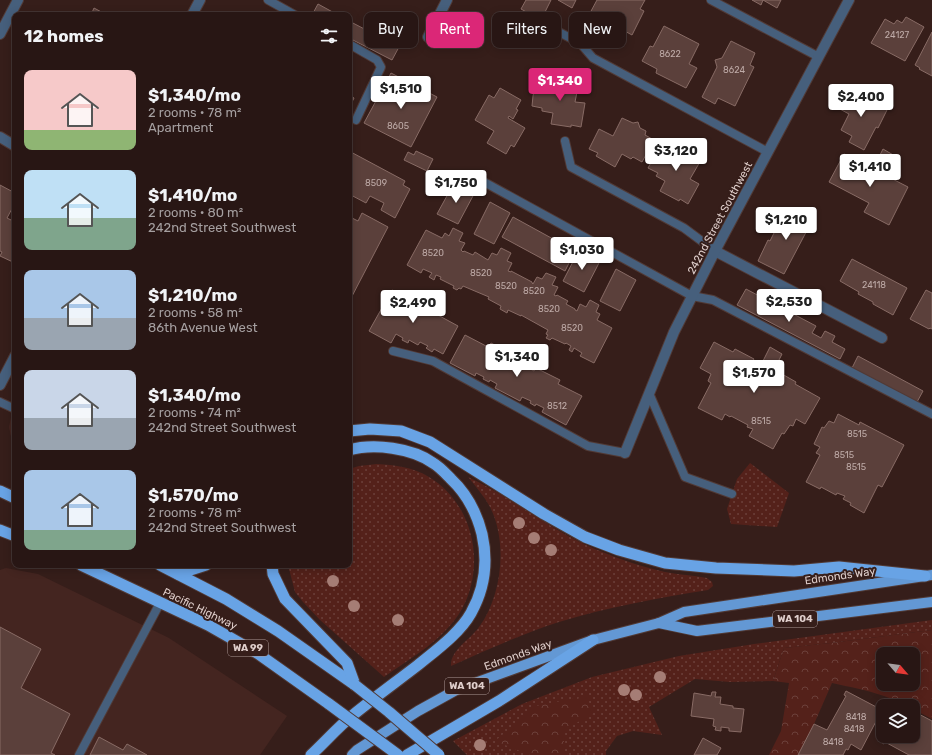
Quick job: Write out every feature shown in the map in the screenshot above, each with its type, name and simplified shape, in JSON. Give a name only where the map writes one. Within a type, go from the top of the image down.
[{"type":"highway","points":[[352,431],[370,429],[401,431],[430,442],[544,514],[585,537],[619,550],[665,563],[716,568],[794,572],[839,568],[929,576]]},
{"type":"highway","points":[[311,755],[352,716],[453,636],[471,614],[482,590],[486,565],[483,540],[478,519],[467,499],[453,481],[433,463],[408,451],[378,447],[361,447],[352,449]]},
{"type":"highway","points":[[0,491],[12,497]]},
{"type":"highway","points":[[0,530],[12,535]]},
{"type":"highway","name":"Pacific Highway","points":[[87,568],[208,625],[257,653],[398,755]]},
{"type":"highway","name":"Pacific Highway","points":[[166,568],[226,599],[278,631],[355,685],[439,755]]},
{"type":"highway","points":[[178,574],[197,568]]},
{"type":"highway","points":[[272,568],[273,574],[285,599],[347,663],[355,685]]},
{"type":"highway","points":[[407,755],[505,698],[593,640]]},
{"type":"main road","name":"Edmonds Way","points":[[352,755],[357,750],[418,711],[456,690],[593,640],[659,623],[684,612],[929,576]]},
{"type":"main road","name":"Edmonds Way","points":[[659,623],[697,631],[932,602]]},
{"type":"street","points":[[0,34],[18,0]]},
{"type":"street","points":[[194,12],[200,0]]},
{"type":"street","points":[[441,12],[447,0]]},
{"type":"street","name":"242nd Street Southwest","points":[[626,452],[674,332],[715,251],[849,0]]},
{"type":"street","points":[[0,137],[12,144]]},
{"type":"street","points":[[715,251],[882,338]]},
{"type":"street","points":[[1,381],[12,361]]},
{"type":"lane","points":[[268,0],[290,12]]},
{"type":"lane","points":[[711,0],[818,56]]},
{"type":"lane","points":[[561,33],[580,43],[593,58],[768,152]]},
{"type":"lane","points":[[352,46],[377,60],[381,67],[356,120]]},
{"type":"lane","points":[[565,141],[571,167],[684,228],[715,251]]},
{"type":"lane","points":[[474,176],[692,296],[713,300],[932,414]]},
{"type":"lane","points":[[392,351],[433,361],[588,446],[626,452]]},
{"type":"lane","points":[[649,393],[685,477],[732,494]]},
{"type":"lane","points":[[0,402],[12,408]]},
{"type":"lane","points":[[79,755],[160,603]]},
{"type":"shaded area","points":[[12,413],[12,442],[9,427]]},
{"type":"shaded area","points":[[6,568],[38,574],[169,638],[287,716],[260,755],[0,755],[0,570]]},
{"type":"green space","points":[[750,463],[789,493],[777,527],[731,524],[727,509],[737,479]]},
{"type":"green space","points":[[377,464],[397,466],[417,471],[429,477],[444,489],[457,503],[466,519],[474,555],[473,574],[469,592],[462,609],[455,620],[437,639],[384,677],[320,620],[303,602],[295,592],[289,568],[352,568],[352,468]]},
{"type":"green space","points":[[468,477],[584,544],[624,560],[655,570],[707,578],[712,582],[713,586],[708,590],[633,603],[559,622],[491,648],[451,666],[457,650],[479,627],[487,614],[493,600],[500,568],[499,536],[496,521],[488,503]]},
{"type":"green space","points":[[932,620],[932,630],[784,648],[773,681],[730,682],[695,679],[649,707],[662,735],[633,731],[617,736],[606,751],[606,755],[467,755],[453,741],[522,704],[592,677],[679,656],[754,644]]},
{"type":"green space","points":[[932,630],[932,719],[920,713],[920,699],[891,699],[871,692],[832,683],[814,724],[798,755],[769,755],[781,731],[789,683],[773,681],[784,648]]},
{"type":"green space","points":[[587,696],[593,714],[565,729],[563,752],[566,755],[530,755],[495,741],[536,706]]},
{"type":"building","points":[[526,0],[551,0],[545,12],[526,12],[521,9]]},
{"type":"building","points":[[558,0],[576,0],[572,8]]},
{"type":"building","points":[[597,0],[645,0],[640,9],[644,11],[632,35],[626,32],[626,12],[591,12]]},
{"type":"building","points":[[752,0],[763,0],[761,5]]},
{"type":"building","points":[[763,0],[781,0],[777,8]]},
{"type":"building","points":[[318,4],[333,12],[314,12]]},
{"type":"building","points":[[94,8],[101,12],[92,12]]},
{"type":"building","points":[[906,17],[924,27],[905,61],[871,43],[885,19],[894,24],[897,20],[902,23]]},
{"type":"building","points":[[352,23],[364,29],[364,46],[352,40]]},
{"type":"building","points":[[664,26],[699,44],[689,64],[697,68],[686,88],[656,73],[657,69],[642,61],[650,46],[653,47]]},
{"type":"building","points":[[932,32],[932,76],[915,65]]},
{"type":"building","points":[[731,41],[755,53],[750,65],[754,67],[735,106],[718,98],[715,104],[702,97],[717,67],[715,60],[722,58]]},
{"type":"building","points":[[369,48],[398,48],[392,60]]},
{"type":"building","points":[[391,73],[437,97],[411,147],[364,123]]},
{"type":"building","points":[[549,77],[579,82],[575,102],[585,103],[581,127],[551,124],[553,113],[542,111],[542,108],[532,106],[536,82],[548,84]]},
{"type":"building","points":[[500,88],[521,100],[513,119],[509,116],[508,118],[525,128],[514,147],[511,145],[506,154],[487,143],[494,131],[475,120],[489,95],[494,98]]},
{"type":"building","points":[[849,89],[887,110],[864,150],[849,142],[852,136],[841,130],[849,114],[838,108]]},
{"type":"building","points":[[622,118],[633,123],[638,122],[640,128],[646,131],[645,135],[654,140],[642,162],[633,157],[631,159],[622,154],[615,167],[596,156],[598,153],[589,149],[599,129],[613,136]]},
{"type":"building","points":[[672,144],[701,160],[690,179],[699,184],[688,204],[660,191],[665,181],[656,176],[658,173],[648,168],[660,146],[669,151]]},
{"type":"building","points":[[883,149],[895,156],[889,167],[877,161]]},
{"type":"building","points":[[416,151],[433,159],[427,171],[404,160],[408,152],[414,155]]},
{"type":"building","points":[[352,153],[405,181],[403,185],[410,189],[395,218],[381,210],[384,203],[370,196],[366,203],[352,196]]},
{"type":"building","points":[[844,154],[908,187],[889,225],[864,212],[869,203],[829,182]]},
{"type":"building","points":[[454,183],[474,194],[458,224],[437,214]]},
{"type":"building","points":[[0,185],[12,191],[12,209],[7,218],[12,220],[12,262],[0,256],[2,252],[0,251]]},
{"type":"building","points":[[490,202],[510,213],[494,244],[474,234]]},
{"type":"building","points":[[790,208],[813,219],[784,274],[758,261],[768,240],[770,241],[778,225],[781,226]]},
{"type":"building","points":[[362,213],[388,227],[352,296],[352,218],[358,221]]},
{"type":"building","points":[[513,217],[575,251],[565,271],[502,237]]},
{"type":"building","points":[[453,228],[463,233],[459,241],[465,243],[461,250],[463,252],[464,251],[473,255],[475,252],[488,260],[492,253],[497,255],[501,248],[511,253],[507,261],[512,263],[508,271],[511,271],[532,282],[533,284],[537,277],[542,279],[546,273],[556,277],[552,285],[558,287],[554,295],[568,301],[566,304],[575,310],[577,311],[580,304],[586,307],[590,300],[599,305],[596,312],[600,314],[597,320],[612,328],[594,363],[580,356],[582,353],[574,348],[572,352],[569,350],[571,346],[566,343],[565,344],[552,338],[550,340],[546,338],[548,335],[546,334],[548,330],[521,315],[508,310],[507,313],[500,309],[501,306],[488,299],[489,297],[463,286],[461,289],[459,288],[457,290],[453,288],[454,286],[440,279],[441,277],[436,275],[434,280],[429,277],[432,273],[423,269],[421,273],[407,265],[426,230],[442,238],[445,233],[449,236]]},
{"type":"building","points":[[579,250],[600,261],[584,292],[563,281]]},
{"type":"building","points":[[852,259],[907,288],[893,315],[873,304],[873,302],[858,294],[859,292],[840,281]]},
{"type":"building","points":[[616,269],[636,280],[620,311],[600,301]]},
{"type":"building","points":[[746,289],[816,326],[812,333],[821,338],[825,331],[835,336],[832,342],[845,349],[840,359],[737,305]]},
{"type":"building","points":[[392,290],[458,326],[443,354],[434,349],[432,352],[426,348],[428,346],[420,342],[418,345],[409,340],[408,343],[396,334],[391,343],[369,331]]},
{"type":"building","points":[[926,290],[932,293],[932,329],[929,329],[910,319]]},
{"type":"building","points":[[465,335],[488,347],[491,343],[516,356],[514,360],[534,371],[536,368],[560,380],[558,384],[582,396],[566,425],[542,412],[544,408],[536,404],[535,406],[530,403],[531,401],[522,397],[520,401],[495,388],[497,384],[490,380],[489,382],[483,379],[484,377],[476,373],[475,376],[450,363]]},
{"type":"building","points":[[714,342],[733,352],[735,349],[754,359],[752,362],[762,367],[763,361],[770,347],[782,354],[771,372],[780,377],[782,374],[796,382],[795,384],[820,398],[805,424],[796,419],[793,426],[790,425],[784,434],[782,433],[773,449],[749,436],[753,429],[747,427],[748,425],[725,414],[722,420],[698,408],[711,383],[708,381],[711,374],[700,368]]},
{"type":"building","points":[[858,356],[923,391],[917,402],[852,368]]},
{"type":"building","points":[[838,414],[859,425],[860,422],[904,445],[882,487],[878,485],[864,513],[843,499],[845,496],[837,493],[836,495],[821,487],[820,489],[806,482],[820,455],[816,453],[820,447],[814,444],[822,427],[824,428],[829,421],[834,423]]},
{"type":"building","points":[[0,627],[41,649],[21,688],[70,714],[51,753],[55,755],[0,755]]},
{"type":"building","points":[[846,691],[876,707],[876,721],[861,750],[851,744],[843,755],[798,755],[814,724],[827,730],[846,696],[844,695]]},
{"type":"building","points":[[712,692],[716,692],[715,697],[721,697],[720,704],[733,706],[733,708],[744,709],[741,732],[729,731],[729,728],[721,727],[721,731],[715,730],[716,727],[713,726],[714,719],[691,716],[694,693],[711,696]]},
{"type":"building","points":[[920,715],[932,721],[932,755],[909,755],[887,743],[920,743]]},
{"type":"building","points":[[99,737],[123,750],[127,744],[147,755],[90,755]]},
{"type":"building","points":[[703,738],[721,748],[717,755],[694,755]]}]
